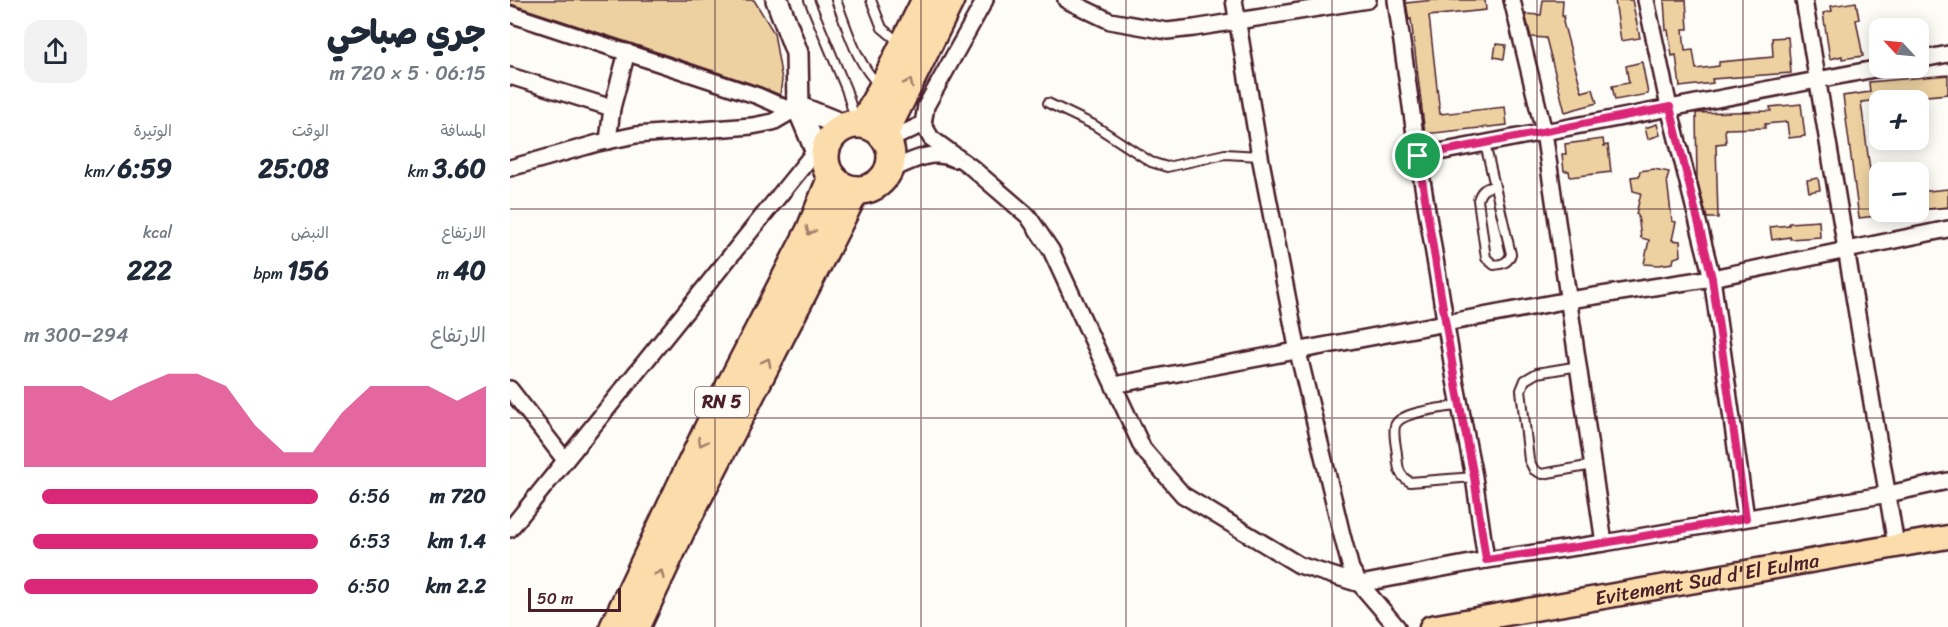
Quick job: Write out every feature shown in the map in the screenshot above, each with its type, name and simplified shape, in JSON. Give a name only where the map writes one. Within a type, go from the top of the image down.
[{"type":"highway","name":"RN 5","points":[[867,130],[882,89],[926,0]]},
{"type":"highway","name":"RN 5","points":[[867,130],[950,0]]},
{"type":"highway","name":"RN 5","points":[[614,627],[709,427],[810,231],[833,171],[825,156],[834,133],[867,130],[890,151],[887,172]]},
{"type":"highway","name":"RN 5","points":[[636,627],[681,528],[833,171]]},
{"type":"highway","points":[[833,171],[871,187],[887,172]]},
{"type":"main road","name":"Evitement Sud d'El Eulma","points":[[1431,627],[1948,537]]},
{"type":"street","points":[[511,527],[565,460],[833,171],[795,109],[797,53],[777,0]]},
{"type":"street","points":[[985,0],[926,106],[923,124],[931,138],[971,166],[1029,216],[1051,250],[1143,449],[1183,495],[1299,566],[1360,584],[1486,560],[1604,543],[1888,494],[1948,481]]},
{"type":"street","points":[[1065,0],[1110,21],[1167,31],[1368,0]]},
{"type":"street","points":[[1234,0],[1260,156],[1298,352],[1342,535],[1352,570],[1360,584],[1397,627]]},
{"type":"street","points":[[1395,0],[1418,156],[1474,477],[1486,560]]},
{"type":"street","points":[[1512,0],[1544,132],[1604,543]]},
{"type":"street","points":[[1646,0],[1712,278],[1746,518]]},
{"type":"street","points":[[1804,0],[1896,545]]},
{"type":"street","points":[[510,14],[795,109],[867,130],[923,124]]},
{"type":"street","points":[[608,141],[612,108],[627,52]]},
{"type":"street","points":[[1929,58],[1948,54]]},
{"type":"street","points":[[1418,156],[1869,70]]},
{"type":"street","points":[[513,78],[612,108]]},
{"type":"street","points":[[510,168],[636,135],[752,126],[774,122],[795,109]]},
{"type":"street","points":[[887,172],[922,156],[944,154],[971,166]]},
{"type":"street","points":[[1114,385],[1569,300],[1712,278],[1948,229]]},
{"type":"street","points":[[510,389],[565,460]]},
{"type":"lane","points":[[809,0],[846,89],[867,130]]},
{"type":"lane","points":[[836,0],[867,74],[882,89]]},
{"type":"lane","points":[[871,0],[882,28],[904,46]]},
{"type":"lane","points":[[1048,103],[1094,125],[1151,162],[1167,167],[1225,154],[1260,156]]},
{"type":"lane","points":[[1485,144],[1511,254],[1509,260],[1494,265],[1486,258],[1478,200],[1485,188],[1494,186]]},
{"type":"lane","points":[[1579,366],[1537,373],[1525,380],[1521,390],[1529,460],[1534,470],[1542,474],[1593,465]]},
{"type":"lane","points":[[1461,405],[1406,415],[1398,420],[1394,428],[1398,470],[1403,478],[1410,482],[1474,477]]},
{"type":"building","points":[[510,0],[754,0],[774,33],[782,80],[780,95],[510,4]]},
{"type":"building","points":[[1434,0],[1485,0],[1486,10],[1429,16],[1440,114],[1505,107],[1507,125],[1425,134],[1411,19],[1409,20],[1406,3]]},
{"type":"building","points":[[1543,0],[1563,0],[1563,22],[1582,92],[1593,89],[1597,103],[1565,112],[1546,38],[1531,37],[1525,14],[1541,15]]},
{"type":"building","points":[[1615,0],[1632,0],[1640,38],[1621,41]]},
{"type":"building","points":[[1664,0],[1686,0],[1688,29],[1683,29],[1685,51],[1693,50],[1696,69],[1719,66],[1719,62],[1773,57],[1772,38],[1788,37],[1791,73],[1712,79],[1713,83],[1680,87],[1676,55],[1672,56],[1668,30],[1666,30]]},
{"type":"building","points":[[1856,2],[1859,19],[1856,20],[1863,56],[1842,59],[1842,56],[1830,59],[1823,13],[1832,11],[1831,6]]},
{"type":"building","points":[[1496,44],[1506,45],[1504,59],[1494,57]]},
{"type":"building","points":[[1642,62],[1648,94],[1615,100],[1612,86],[1629,83],[1626,66]]},
{"type":"building","points":[[1948,75],[1948,94],[1929,96],[1929,90],[1870,90],[1869,82]]},
{"type":"building","points":[[1869,92],[1869,101],[1861,102],[1869,163],[1869,217],[1859,218],[1843,96]]},
{"type":"building","points":[[1801,104],[1805,136],[1789,138],[1787,122],[1765,124],[1765,128],[1725,129],[1726,143],[1716,144],[1718,218],[1707,218],[1697,179],[1696,113],[1771,111],[1770,107]]},
{"type":"building","points":[[1657,124],[1660,135],[1648,139],[1645,128]]},
{"type":"building","points":[[1603,139],[1604,146],[1608,145],[1611,172],[1570,177],[1569,171],[1564,171],[1562,154],[1566,154],[1565,144]]},
{"type":"building","points":[[1654,169],[1669,172],[1667,180],[1672,221],[1676,222],[1672,240],[1680,241],[1681,256],[1674,258],[1673,263],[1659,265],[1644,264],[1649,240],[1641,238],[1636,214],[1641,193],[1633,191],[1631,177],[1639,176],[1640,171]]},
{"type":"building","points":[[1818,178],[1820,190],[1809,192],[1807,180]]},
{"type":"building","points":[[1948,189],[1948,207],[1929,209],[1929,191]]},
{"type":"building","points":[[1819,221],[1820,237],[1790,239],[1790,237],[1772,240],[1770,227]]},
{"type":"route","points":[[1670,107],[1712,278],[1746,518],[1604,543],[1486,560],[1467,431],[1455,380],[1418,156],[1670,107]]}]
